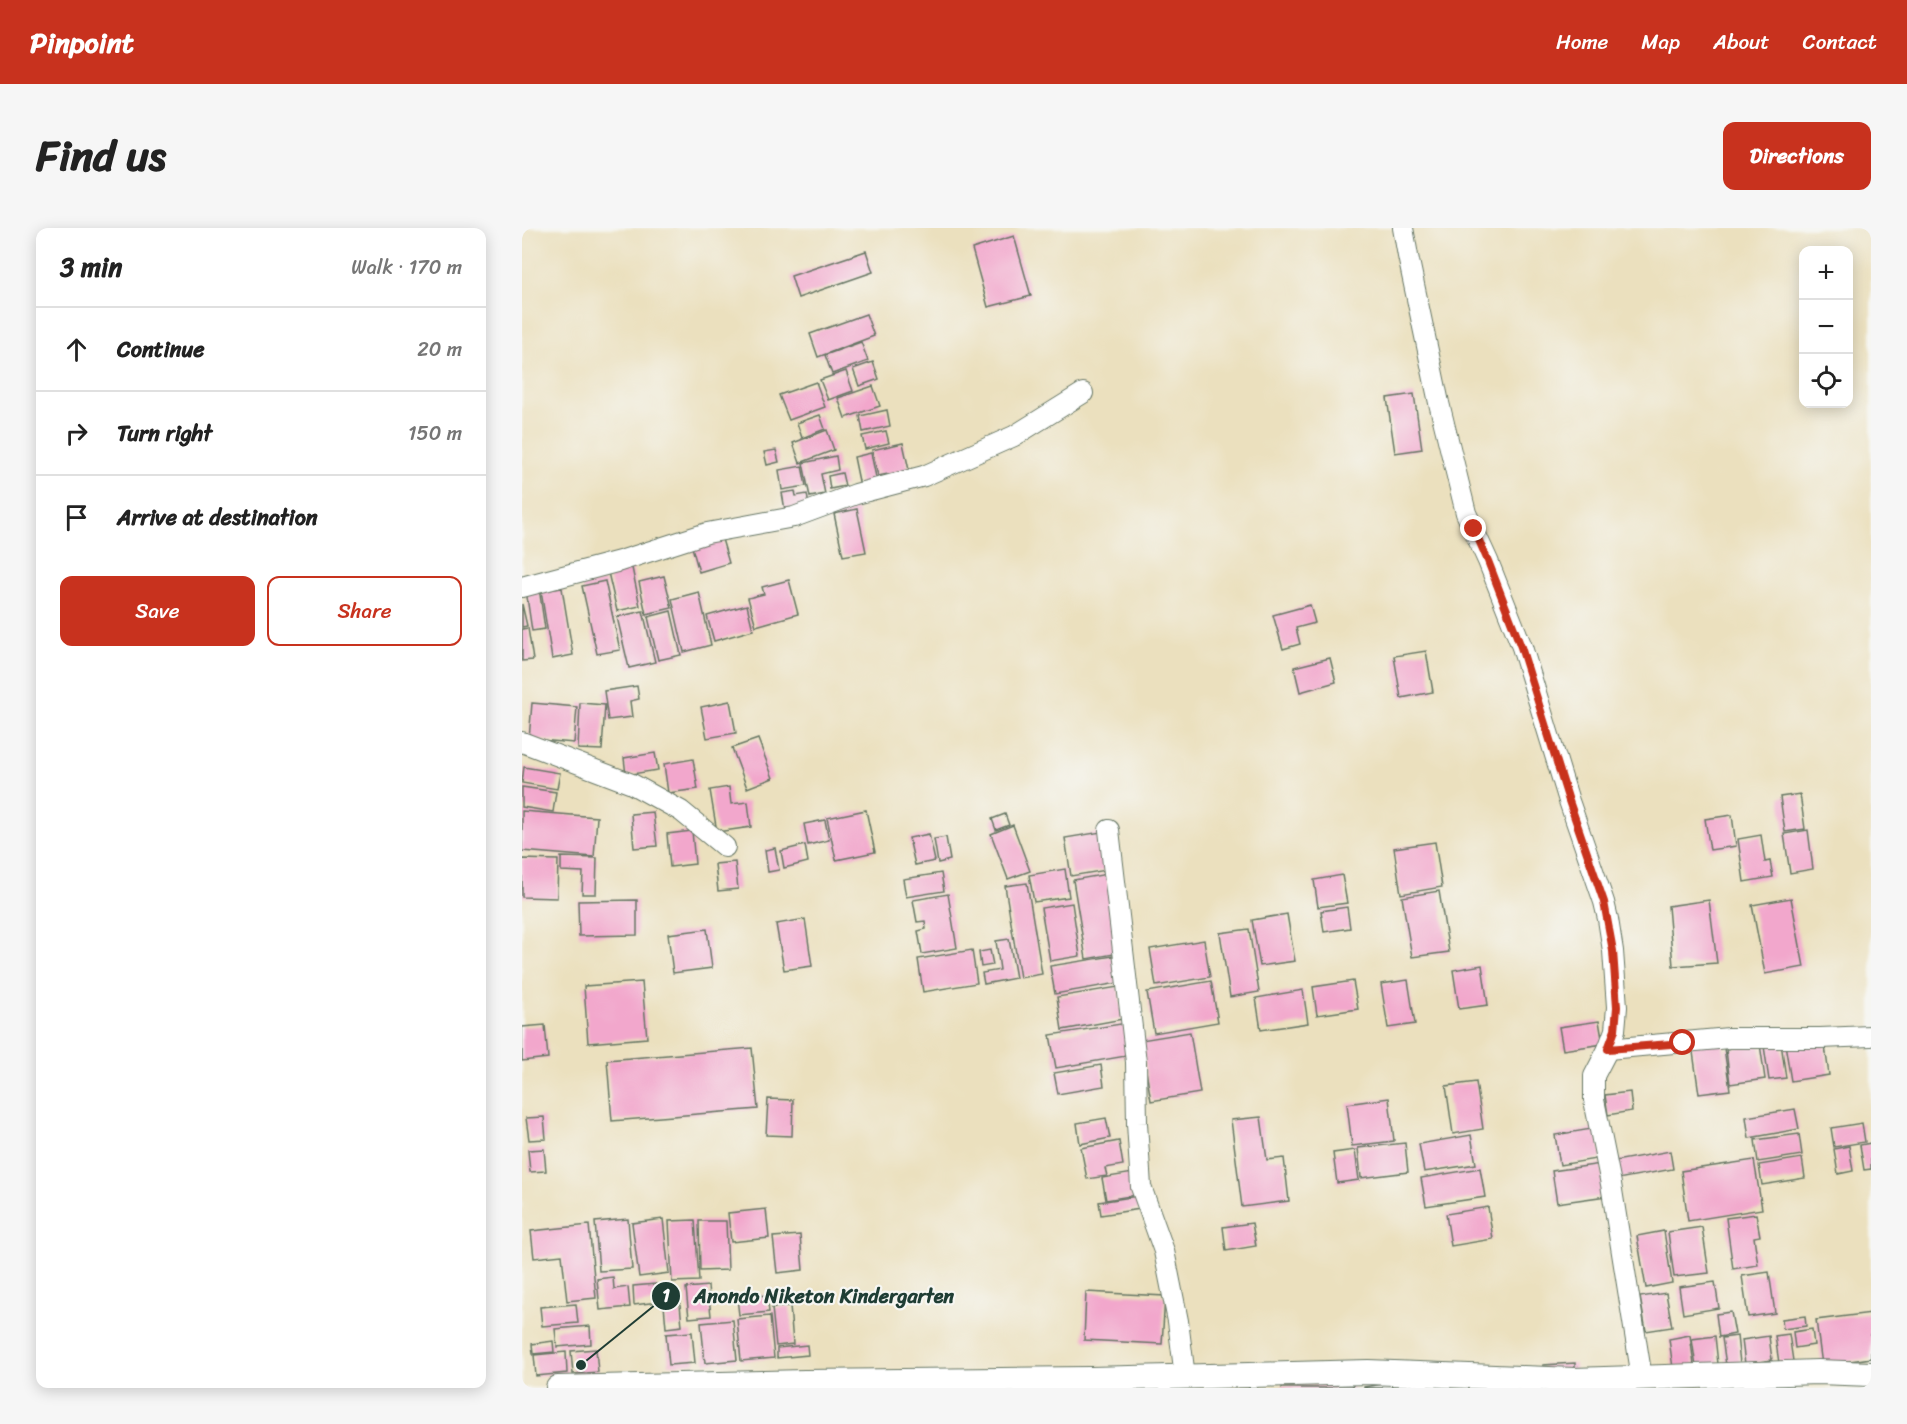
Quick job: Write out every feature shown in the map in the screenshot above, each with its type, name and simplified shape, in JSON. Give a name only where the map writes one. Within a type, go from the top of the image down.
[{"type":"street","points":[[1403,228],[1439,403],[1466,513],[1488,561],[1521,647],[1606,910],[1613,951],[1617,1007],[1615,1030],[1608,1049],[1593,1076],[1594,1100],[1615,1206],[1642,1378]]},
{"type":"street","points":[[522,587],[620,561],[707,533],[794,517],[856,494],[924,476],[1014,436],[1083,393]]},
{"type":"street","points":[[522,742],[632,784],[681,810],[725,847]]},
{"type":"street","points":[[1109,830],[1136,1062],[1137,1123],[1142,1187],[1164,1251],[1178,1321],[1185,1377]]},
{"type":"street","points":[[1608,1049],[1729,1038],[1871,1036]]},
{"type":"street","points":[[558,1388],[1368,1372],[1574,1380],[1642,1378],[1821,1380],[1871,1374]]},
{"type":"building","points":[[1014,236],[1031,296],[988,307],[972,249]]},
{"type":"building","points":[[866,251],[873,272],[798,298],[791,276]]},
{"type":"building","points":[[866,314],[874,336],[818,357],[810,334]]},
{"type":"building","points":[[861,342],[868,361],[832,374],[825,355]]},
{"type":"building","points":[[873,362],[879,379],[859,386],[853,369]]},
{"type":"building","points":[[846,371],[853,391],[828,400],[820,380]]},
{"type":"building","points":[[816,382],[825,407],[789,420],[779,395]]},
{"type":"building","points":[[873,386],[880,406],[845,418],[838,398]]},
{"type":"building","points":[[1414,394],[1422,449],[1395,453],[1387,398]]},
{"type":"building","points":[[887,410],[890,426],[863,432],[860,416]]},
{"type":"building","points":[[820,415],[825,429],[802,438],[797,423]]},
{"type":"building","points":[[827,430],[834,450],[800,463],[793,443]]},
{"type":"building","points":[[886,431],[889,443],[865,449],[862,436]]},
{"type":"building","points":[[903,443],[909,470],[878,476],[872,450]]},
{"type":"building","points":[[776,450],[779,462],[767,465],[764,452]]},
{"type":"building","points":[[871,453],[877,482],[860,486],[854,457]]},
{"type":"building","points":[[836,456],[838,470],[821,474],[825,494],[810,497],[803,463]]},
{"type":"building","points":[[802,466],[806,486],[782,490],[779,470]]},
{"type":"building","points":[[842,473],[845,486],[830,489],[828,476]]},
{"type":"building","points":[[795,491],[796,496],[807,494],[809,506],[785,510],[782,493]]},
{"type":"building","points":[[857,509],[866,552],[843,556],[834,514]]},
{"type":"building","points":[[722,539],[729,563],[699,572],[692,547]]},
{"type":"building","points":[[631,563],[640,606],[617,611],[607,568]]},
{"type":"building","points":[[664,576],[672,608],[646,614],[639,582]]},
{"type":"building","points":[[789,580],[798,614],[756,626],[748,598],[764,594],[762,587]]},
{"type":"building","points":[[605,581],[620,650],[597,654],[582,586]]},
{"type":"building","points":[[539,588],[545,629],[532,631],[526,590]]},
{"type":"building","points":[[562,588],[573,655],[552,659],[541,591]]},
{"type":"building","points":[[699,592],[711,645],[684,652],[672,599]]},
{"type":"building","points":[[522,604],[527,626],[522,627]]},
{"type":"building","points":[[747,605],[753,630],[714,641],[707,616]]},
{"type":"building","points":[[1310,605],[1315,623],[1296,628],[1300,644],[1283,649],[1273,615]]},
{"type":"building","points":[[643,611],[655,662],[629,668],[617,617]]},
{"type":"building","points":[[671,611],[681,655],[658,660],[648,617]]},
{"type":"building","points":[[528,628],[533,660],[522,661],[522,629]]},
{"type":"building","points":[[1426,651],[1433,692],[1401,698],[1394,656]]},
{"type":"building","points":[[1330,658],[1336,682],[1300,692],[1294,667]]},
{"type":"building","points":[[637,686],[639,699],[630,701],[632,717],[608,720],[604,691]]},
{"type":"building","points":[[730,701],[736,733],[707,738],[701,707]]},
{"type":"building","points":[[532,703],[577,707],[574,743],[529,739]]},
{"type":"building","points":[[580,703],[605,705],[602,750],[578,749]]},
{"type":"building","points":[[758,739],[773,778],[747,788],[732,748]]},
{"type":"building","points":[[655,753],[658,770],[626,775],[624,758]]},
{"type":"building","points":[[693,759],[698,789],[668,793],[664,764]]},
{"type":"building","points":[[524,767],[560,773],[557,789],[522,783]]},
{"type":"building","points":[[522,787],[556,792],[553,812],[522,807]]},
{"type":"building","points":[[729,787],[731,804],[748,802],[751,827],[717,832],[710,790]]},
{"type":"building","points":[[1800,794],[1805,829],[1785,832],[1780,797]]},
{"type":"building","points":[[866,810],[875,852],[836,860],[827,818]]},
{"type":"building","points":[[522,811],[597,817],[594,857],[522,851]]},
{"type":"building","points":[[653,812],[657,846],[634,848],[631,814]]},
{"type":"building","points":[[1005,814],[1009,825],[996,830],[992,819]]},
{"type":"building","points":[[1732,815],[1736,846],[1710,850],[1705,819]]},
{"type":"building","points":[[825,820],[829,840],[808,845],[804,824]]},
{"type":"building","points":[[1013,825],[1030,871],[1008,879],[991,834]]},
{"type":"building","points":[[1808,830],[1813,869],[1790,873],[1784,834]]},
{"type":"building","points":[[692,831],[695,864],[670,867],[667,834]]},
{"type":"building","points":[[1101,832],[1107,870],[1071,876],[1065,838]]},
{"type":"building","points":[[929,834],[935,861],[915,865],[909,838]]},
{"type":"building","points":[[1761,835],[1765,862],[1770,861],[1773,877],[1744,882],[1738,839]]},
{"type":"building","points":[[946,837],[950,860],[938,863],[934,839]]},
{"type":"building","points":[[1435,842],[1442,887],[1401,894],[1394,848]]},
{"type":"building","points":[[805,845],[808,862],[784,868],[781,851]]},
{"type":"building","points":[[775,848],[779,870],[768,872],[765,850]]},
{"type":"building","points":[[561,857],[597,858],[596,894],[582,894],[583,872],[561,871]]},
{"type":"building","points":[[522,859],[558,860],[557,898],[522,897]]},
{"type":"building","points":[[735,862],[738,889],[718,891],[715,864]]},
{"type":"building","points":[[1065,869],[1069,897],[1034,902],[1029,875]]},
{"type":"building","points":[[941,873],[944,891],[906,897],[903,879]]},
{"type":"building","points":[[1107,874],[1120,953],[1086,959],[1073,880]]},
{"type":"building","points":[[1342,875],[1347,903],[1318,907],[1314,880]]},
{"type":"building","points":[[1027,883],[1042,974],[1020,978],[1005,886]]},
{"type":"building","points":[[1439,891],[1449,952],[1412,957],[1402,897]]},
{"type":"building","points":[[948,894],[957,948],[922,954],[918,931],[926,929],[925,921],[917,922],[913,900]]},
{"type":"building","points":[[1791,898],[1804,967],[1765,974],[1752,905]]},
{"type":"building","points":[[637,900],[637,935],[579,936],[578,901]]},
{"type":"building","points":[[1709,900],[1717,963],[1673,966],[1668,906]]},
{"type":"building","points":[[1072,903],[1080,956],[1050,961],[1041,908]]},
{"type":"building","points":[[1347,907],[1350,928],[1324,932],[1321,911]]},
{"type":"building","points":[[1287,914],[1295,961],[1260,966],[1252,920]]},
{"type":"building","points":[[805,919],[812,966],[784,970],[776,924]]},
{"type":"building","points":[[707,929],[712,968],[673,973],[668,934]]},
{"type":"building","points":[[1249,929],[1259,992],[1230,997],[1220,933]]},
{"type":"building","points":[[1009,939],[1016,978],[984,984],[982,973],[1000,970],[996,941]]},
{"type":"building","points":[[1204,940],[1210,977],[1156,986],[1150,949]]},
{"type":"building","points":[[972,950],[977,983],[923,992],[918,959]]},
{"type":"building","points":[[990,950],[993,965],[981,967],[979,952]]},
{"type":"building","points":[[1119,955],[1124,982],[1055,994],[1050,966]]},
{"type":"building","points":[[1482,965],[1488,1005],[1459,1009],[1453,970]]},
{"type":"building","points":[[1408,980],[1415,1024],[1388,1028],[1381,984]]},
{"type":"building","points":[[1211,981],[1218,1022],[1154,1033],[1147,992]]},
{"type":"building","points":[[1353,981],[1358,1009],[1317,1015],[1313,987]]},
{"type":"building","points":[[642,982],[647,1038],[588,1043],[584,986]]},
{"type":"building","points":[[1118,987],[1123,1019],[1062,1030],[1057,997]]},
{"type":"building","points":[[1303,990],[1308,1023],[1261,1030],[1256,998]]},
{"type":"building","points":[[1599,1021],[1603,1044],[1563,1050],[1559,1027]]},
{"type":"building","points":[[1127,1023],[1132,1055],[1056,1068],[1050,1035]]},
{"type":"building","points":[[545,1025],[548,1058],[522,1061],[522,1027]]},
{"type":"building","points":[[1190,1032],[1200,1093],[1151,1101],[1141,1040]]},
{"type":"building","points":[[1824,1039],[1829,1075],[1791,1081],[1785,1044]]},
{"type":"building","points":[[1723,1041],[1730,1090],[1699,1094],[1692,1045]]},
{"type":"building","points":[[1781,1043],[1786,1078],[1769,1080],[1764,1046]]},
{"type":"building","points":[[1760,1044],[1765,1079],[1730,1084],[1726,1049]]},
{"type":"building","points":[[752,1048],[758,1109],[612,1121],[607,1060]]},
{"type":"building","points":[[1101,1065],[1104,1086],[1058,1094],[1054,1073]]},
{"type":"building","points":[[1476,1082],[1483,1129],[1453,1134],[1446,1086]]},
{"type":"building","points":[[1630,1092],[1632,1111],[1608,1115],[1605,1095]]},
{"type":"building","points":[[1389,1098],[1394,1141],[1352,1146],[1347,1104]]},
{"type":"building","points":[[768,1099],[793,1100],[792,1136],[766,1135]]},
{"type":"building","points":[[1795,1109],[1799,1129],[1749,1138],[1746,1117]]},
{"type":"building","points":[[544,1117],[546,1139],[529,1140],[526,1118]]},
{"type":"building","points":[[1261,1117],[1267,1160],[1284,1158],[1289,1201],[1242,1207],[1231,1120]]},
{"type":"building","points":[[1106,1118],[1110,1138],[1080,1144],[1077,1123]]},
{"type":"building","points":[[1862,1123],[1865,1142],[1834,1147],[1831,1128]]},
{"type":"building","points":[[1597,1128],[1602,1158],[1560,1165],[1555,1135]]},
{"type":"building","points":[[1799,1134],[1802,1155],[1758,1162],[1755,1140]]},
{"type":"building","points":[[1471,1135],[1476,1164],[1424,1172],[1419,1144]]},
{"type":"building","points":[[1119,1141],[1123,1165],[1105,1168],[1107,1176],[1087,1179],[1081,1148]]},
{"type":"building","points":[[1405,1143],[1408,1172],[1361,1178],[1358,1148]]},
{"type":"building","points":[[1871,1143],[1871,1169],[1864,1170],[1860,1145]]},
{"type":"building","points":[[1849,1146],[1853,1171],[1838,1174],[1834,1149]]},
{"type":"building","points":[[544,1149],[546,1171],[530,1172],[528,1150]]},
{"type":"building","points":[[1355,1150],[1359,1180],[1337,1183],[1333,1153]]},
{"type":"building","points":[[1670,1151],[1673,1169],[1618,1179],[1615,1161]]},
{"type":"building","points":[[1802,1158],[1805,1178],[1762,1185],[1759,1165]]},
{"type":"building","points":[[1754,1160],[1762,1209],[1688,1221],[1681,1171]]},
{"type":"building","points":[[1601,1164],[1606,1196],[1557,1203],[1552,1171]]},
{"type":"building","points":[[1480,1168],[1485,1197],[1426,1206],[1421,1178]]},
{"type":"building","points":[[1133,1173],[1136,1195],[1106,1200],[1102,1178]]},
{"type":"building","points":[[1138,1196],[1140,1209],[1101,1215],[1099,1202]]},
{"type":"building","points":[[1488,1207],[1493,1239],[1451,1246],[1446,1214]]},
{"type":"building","points":[[766,1209],[769,1238],[731,1242],[728,1213]]},
{"type":"building","points":[[1756,1214],[1760,1236],[1754,1237],[1758,1265],[1733,1269],[1726,1218]]},
{"type":"building","points":[[628,1219],[632,1269],[599,1271],[595,1222]]},
{"type":"building","points":[[663,1219],[669,1273],[639,1277],[632,1223]]},
{"type":"building","points":[[695,1220],[699,1281],[672,1282],[669,1221]]},
{"type":"building","points":[[699,1221],[726,1221],[728,1270],[700,1271]]},
{"type":"building","points":[[1252,1223],[1256,1246],[1226,1251],[1223,1227]]},
{"type":"building","points":[[589,1225],[596,1298],[567,1301],[562,1255],[534,1258],[531,1231]]},
{"type":"building","points":[[1702,1227],[1709,1273],[1674,1277],[1668,1232]]},
{"type":"building","points":[[1664,1231],[1672,1283],[1646,1288],[1637,1236]]},
{"type":"building","points":[[800,1235],[803,1270],[777,1273],[773,1237]]},
{"type":"building","points":[[1769,1272],[1775,1313],[1748,1317],[1742,1276]]},
{"type":"building","points":[[613,1277],[614,1289],[628,1287],[630,1307],[600,1310],[597,1279]]},
{"type":"building","points":[[1715,1282],[1719,1308],[1683,1314],[1679,1287]]},
{"type":"building","points":[[656,1284],[658,1302],[634,1305],[633,1286]]},
{"type":"building","points":[[708,1286],[711,1316],[689,1318],[686,1288]]},
{"type":"building","points":[[1086,1292],[1165,1296],[1162,1344],[1084,1340]]},
{"type":"building","points":[[679,1293],[682,1326],[666,1328],[663,1294]]},
{"type":"building","points":[[1666,1293],[1672,1327],[1646,1331],[1640,1297]]},
{"type":"building","points":[[767,1295],[769,1312],[739,1315],[737,1298]]},
{"type":"building","points":[[576,1304],[578,1323],[542,1326],[540,1307]]},
{"type":"building","points":[[790,1306],[793,1344],[776,1346],[772,1308]]},
{"type":"building","points":[[1731,1312],[1735,1334],[1719,1337],[1716,1314]]},
{"type":"building","points":[[1871,1313],[1871,1358],[1822,1365],[1816,1320]]},
{"type":"building","points":[[770,1316],[774,1358],[741,1361],[737,1319]]},
{"type":"building","points":[[1805,1316],[1806,1326],[1783,1329],[1782,1319]]},
{"type":"building","points":[[733,1320],[737,1360],[705,1363],[701,1323]]},
{"type":"building","points":[[590,1326],[591,1344],[557,1347],[555,1329]]},
{"type":"building","points":[[1812,1329],[1814,1345],[1795,1348],[1793,1332]]},
{"type":"building","points":[[692,1332],[695,1363],[669,1365],[666,1334]]},
{"type":"building","points":[[1789,1334],[1793,1361],[1779,1363],[1775,1336]]},
{"type":"building","points":[[1690,1335],[1694,1365],[1673,1368],[1669,1339]]},
{"type":"building","points":[[1715,1336],[1718,1364],[1696,1367],[1692,1339]]},
{"type":"building","points":[[1737,1336],[1740,1363],[1726,1365],[1722,1338]]},
{"type":"building","points":[[1769,1336],[1772,1360],[1745,1364],[1742,1340]]},
{"type":"building","points":[[553,1341],[554,1352],[533,1354],[532,1344]]},
{"type":"building","points":[[807,1345],[808,1355],[777,1358],[777,1348]]},
{"type":"building","points":[[596,1349],[598,1372],[573,1374],[571,1351]]},
{"type":"building","points":[[566,1352],[567,1373],[536,1376],[534,1355]]},
{"type":"building","points":[[1575,1363],[1575,1375],[1543,1377],[1543,1365]]},
{"type":"building","points":[[1391,1383],[1392,1388],[1364,1388],[1364,1387]]},
{"type":"building","points":[[1282,1385],[1353,1385],[1353,1388],[1282,1388]]},
{"type":"place","name":"Anondo Niketon Kindergarten","points":[[581,1365]]},
{"type":"route","points":[[1474,529],[1521,647],[1569,801],[1604,902],[1613,951],[1617,1007],[1615,1030],[1608,1049],[1683,1043]]}]
